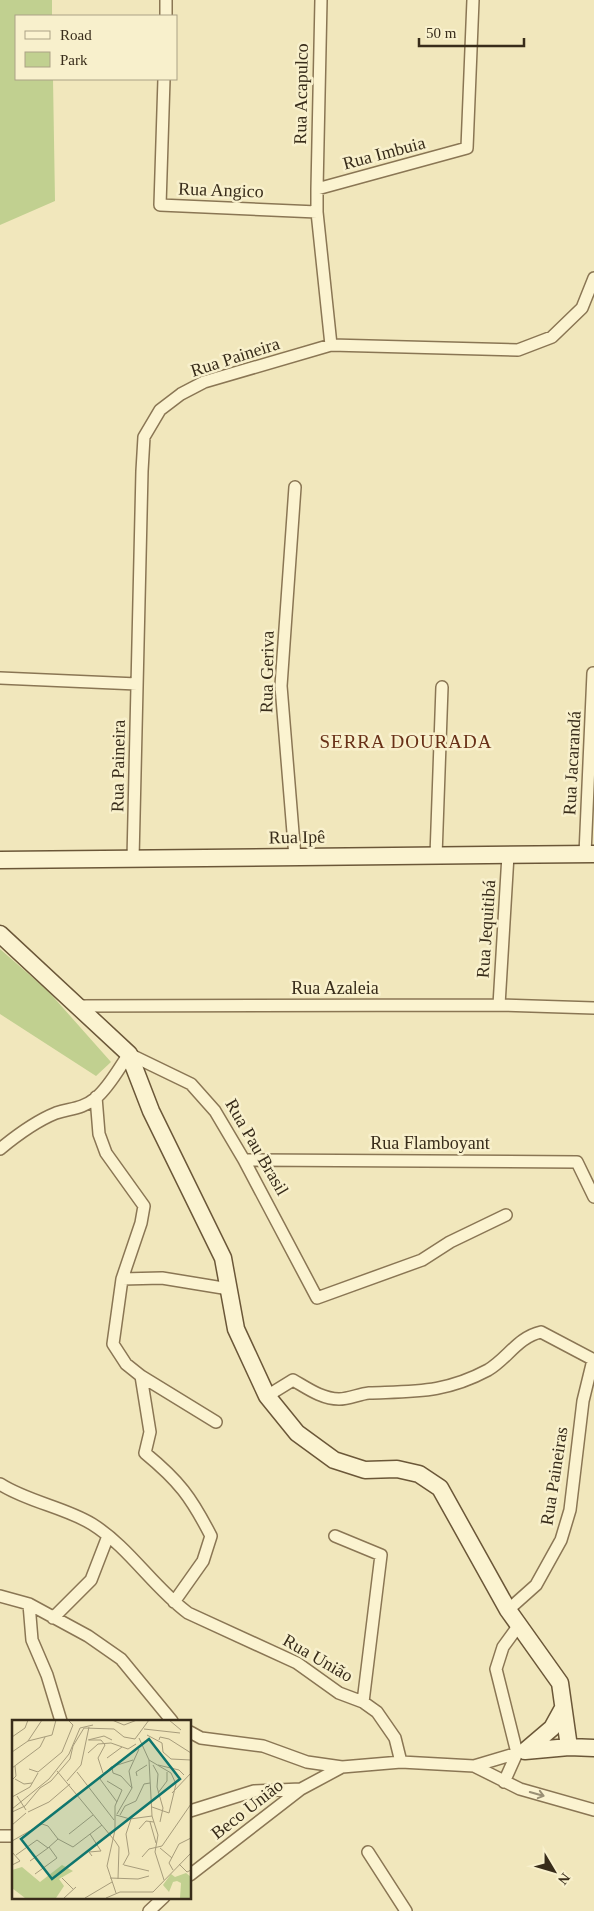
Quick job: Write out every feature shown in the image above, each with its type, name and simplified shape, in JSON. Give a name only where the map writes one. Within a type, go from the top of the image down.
[{"type":"street","points":[[166,0],[166,15]]},
{"type":"street","name":"Rua Acapulco","points":[[317,188],[320,0]]},
{"type":"street","name":"Rua Imbuia","points":[[317,188],[467,148],[473,0]]},
{"type":"street","name":"Rua Angico","points":[[164,80],[160,205],[317,212]]},
{"type":"street","points":[[317,188],[317,212],[331,345]]},
{"type":"street","name":"Rua Paineira","points":[[133,859],[144,437],[160,410],[181,394],[204,382],[331,345],[518,350],[552,337],[582,308],[594,278]]},
{"type":"street","name":"Rua Geriva","points":[[295,487],[281,686],[295,857]]},
{"type":"street","name":"Rua Jacarandá","points":[[590,854],[594,674]]},
{"type":"street","points":[[0,678],[137,684]]},
{"type":"street","points":[[436,856],[442,687]]},
{"type":"street","name":"Rua Ipê","points":[[0,860],[590,854]]},
{"type":"street","name":"Rua Jequitibá","points":[[498,1005],[508,855]]},
{"type":"street","name":"Rua Pau Brasil","points":[[0,934],[129,1054],[192,1084],[215,1111],[244,1160],[317,1298],[422,1260],[450,1242],[506,1215]]},
{"type":"street","name":"Rua Azaleia","points":[[77,1006],[498,1005],[594,1008]]},
{"type":"street","points":[[0,1148],[20,1133],[57,1113],[76,1110],[96,1097],[115,1075],[129,1054]]},
{"type":"street","points":[[129,1054],[151,1112],[223,1258],[236,1329],[267,1396],[297,1434],[334,1460],[366,1470],[397,1469],[419,1474],[440,1488],[508,1610],[560,1683],[569,1747]]},
{"type":"street","points":[[96,1097],[99,1134],[106,1153],[144,1206],[122,1279],[113,1344],[126,1364],[141,1376],[216,1422]]},
{"type":"street","name":"Rua Flamboyant","points":[[244,1160],[577,1162],[594,1197]]},
{"type":"street","points":[[122,1279],[162,1278],[229,1289]]},
{"type":"street","points":[[267,1396],[293,1380],[317,1394],[338,1399],[367,1393],[411,1393],[450,1387],[490,1369],[522,1340],[532,1334],[541,1332],[594,1360]]},
{"type":"street","name":"Rua Paineiras","points":[[508,1610],[536,1586],[561,1540],[570,1510],[583,1401],[594,1360]]},
{"type":"street","points":[[141,1376],[150,1432],[145,1453],[173,1476],[196,1504],[211,1536],[203,1561],[174,1602]]},
{"type":"street","name":"Rua União","points":[[0,1484],[91,1524],[108,1536],[174,1602],[188,1613],[297,1663],[339,1693],[363,1702],[377,1712],[395,1738],[401,1762]]},
{"type":"street","points":[[53,1618],[91,1580],[108,1536]]},
{"type":"street","points":[[335,1536],[381,1555],[363,1702]]},
{"type":"street","points":[[0,1596],[29,1604],[88,1636],[121,1659],[171,1720]]},
{"type":"street","points":[[29,1604],[32,1640],[47,1675],[61,1720]]},
{"type":"street","points":[[519,1625],[503,1647],[496,1670],[521,1752]]},
{"type":"street","points":[[504,1782],[521,1752],[552,1728],[563,1708]]},
{"type":"street","points":[[191,1732],[202,1738],[263,1746],[307,1762],[342,1767],[401,1762],[474,1766],[521,1752],[569,1747],[594,1748]]},
{"type":"street","points":[[474,1766],[520,1789],[594,1810]]},
{"type":"street","name":"Beco União","points":[[191,1874],[301,1789],[342,1767]]},
{"type":"street","points":[[191,1811],[254,1791],[301,1789]]},
{"type":"street","points":[[368,1852],[406,1911]]},
{"type":"street","points":[[149,1911],[163,1898]]},
{"type":"green space","points":[[0,0],[52,0],[52,15],[15,15],[15,80],[53,80],[55,201],[0,225]]},
{"type":"green space","points":[[0,949],[48,991],[111,1062],[96,1076],[0,1014]]},
{"type":"district","name":"SERRA DOURADA","points":[[406,741]]}]
